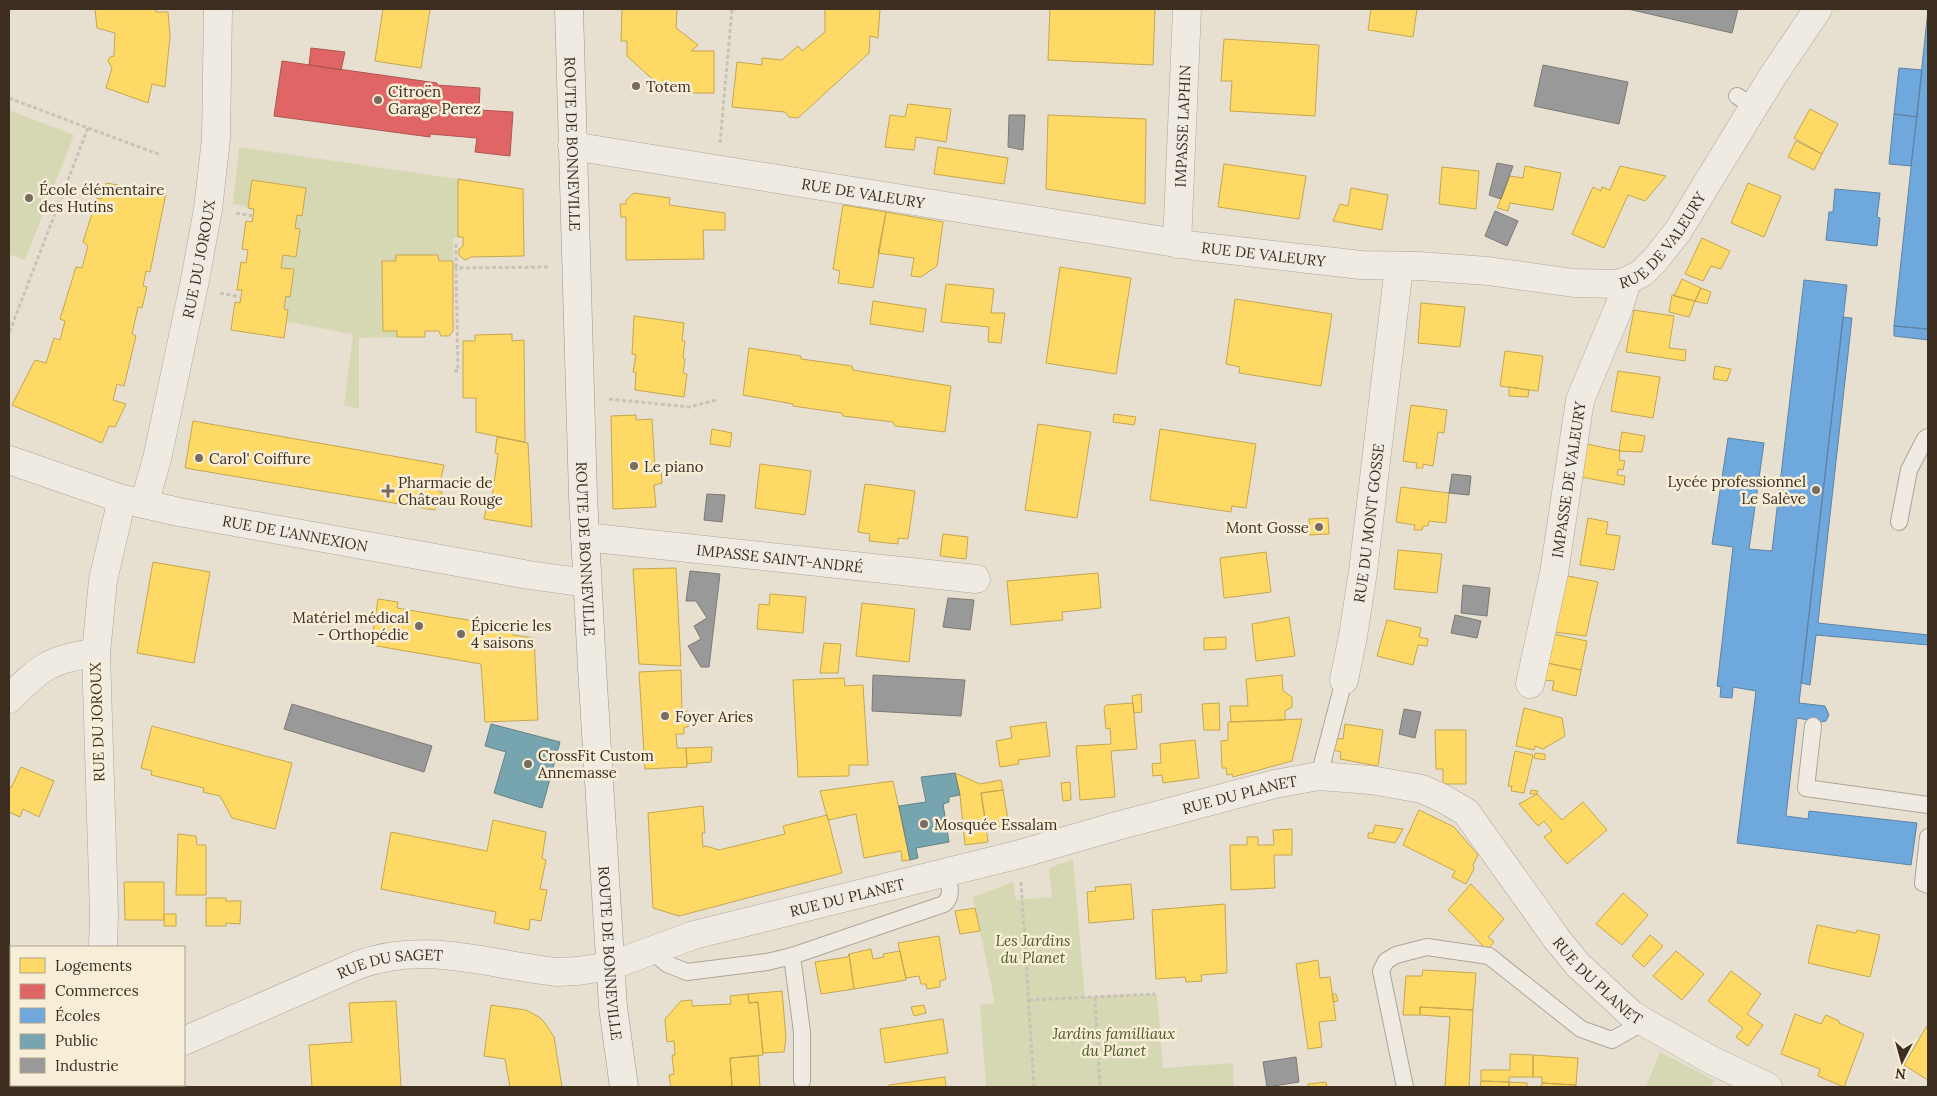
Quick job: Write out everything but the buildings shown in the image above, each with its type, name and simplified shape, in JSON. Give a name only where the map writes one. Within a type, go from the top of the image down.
[{"type":"street","name":"RUE DU JOROUX","points":[[103,946],[104,913],[96,653],[103,580],[133,502],[157,459],[195,280],[208,209],[216,139],[218,9]]},
{"type":"street","name":"ROUTE DE BONNEVILLE","points":[[569,9],[587,583],[613,1007],[624,1087]]},
{"type":"street","name":"IMPASSE LAPHIN","points":[[1178,244],[1187,9]]},
{"type":"street","name":"RUE DE VALEURY","points":[[572,146],[1178,244],[1361,265],[1419,266],[1488,271],[1574,283],[1601,284],[1627,282],[1651,264],[1678,232],[1746,101],[1818,9]]},
{"type":"street","name":"RUE DU MONT GOSSE","points":[[1344,680],[1354,636],[1363,571],[1399,267]]},
{"type":"street","name":"IMPASSE DE VALEURY","points":[[1530,684],[1554,573],[1580,400],[1619,307],[1627,282]]},
{"type":"street","name":"RUE DE L'ANNEXION","points":[[9,460],[133,502],[529,576],[587,583]]},
{"type":"street","name":"IMPASSE SAINT-ANDRÉ","points":[[586,537],[976,579]]},
{"type":"street","points":[[9,699],[27,680],[51,663],[75,655],[96,653]]},
{"type":"street","name":"RUE DU PLANET","points":[[610,966],[694,935],[1020,854],[1242,793],[1319,776],[1371,780],[1411,786],[1430,792],[1466,812],[1477,825],[1540,917],[1578,965],[1632,1014],[1644,1022],[1712,1061],[1768,1087]]},
{"type":"street","name":"RUE DU SAGET","points":[[185,1041],[358,965],[392,955],[424,953],[557,972],[610,966]]},
{"type":"lane","points":[[1899,522],[1909,470],[1924,440],[1928,437]]},
{"type":"lane","name":"RUE DU MONT GOSSE","points":[[1319,776],[1344,680]]},
{"type":"lane","points":[[1813,726],[1806,788],[1928,805]]},
{"type":"lane","points":[[1928,838],[1924,883],[1928,885]]},
{"type":"lane","points":[[652,951],[667,964],[687,972],[767,962],[792,956],[944,904],[950,896],[951,890],[946,873]]},
{"type":"lane","points":[[1406,1087],[1381,971],[1386,961],[1396,955],[1427,947],[1489,956],[1581,1029],[1612,1040],[1644,1022]]},
{"type":"lane","points":[[792,956],[802,1032],[802,1081]]},
{"type":"path","points":[[718,169],[732,9]]},
{"type":"path","points":[[9,98],[161,155]]},
{"type":"path","points":[[9,333],[88,128]]},
{"type":"path","points":[[454,371],[458,371],[456,244]]},
{"type":"path","points":[[456,268],[577,266]]},
{"type":"path","points":[[581,396],[689,407],[716,400]]},
{"type":"path","points":[[1020,854],[1034,1087]]},
{"type":"path","points":[[1028,1000],[1155,994]]},
{"type":"path","points":[[1095,997],[1100,1087]]},
{"type":"green space","name":"École élémentaire des Hutins","points":[[9,110],[74,135],[25,260],[9,254]]},
{"type":"green space","points":[[239,147],[458,179],[458,237],[453,238],[453,261],[439,261],[438,255],[397,255],[396,261],[382,262],[383,331],[397,331],[397,337],[359,338],[359,409],[344,405],[353,334],[287,322],[288,310],[284,309],[286,296],[290,297],[294,269],[281,268],[283,255],[296,256],[300,229],[295,228],[297,215],[233,204]]},
{"type":"green space","points":[[1073,859],[1085,997],[1157,994],[1163,1068],[1233,1063],[1234,1087],[986,1087],[980,1005],[995,1003],[973,897],[1013,882],[1016,900],[1052,897],[1049,868]]},
{"type":"green space","points":[[1660,1052],[1714,1080],[1710,1087],[1646,1087]]},
{"type":"place","name":"Totem","points":[[636,86]]},
{"type":"place","name":"Citroën Garage Perez","points":[[378,100]]},
{"type":"place","name":"École élémentaire des Hutins","points":[[29,198]]},
{"type":"place","name":"Carol' Coiffure","points":[[199,458]]},
{"type":"place","name":"Le piano","points":[[634,466]]},
{"type":"place","name":"Lycée professionnel Le Salève","points":[[1816,490]]},
{"type":"place","name":"Pharmacie de Château Rouge","points":[[388,491]]},
{"type":"place","name":"Mont Gosse","points":[[1319,527]]},
{"type":"place","name":"Matériel médical - Orthopédie","points":[[419,626]]},
{"type":"place","name":"Épicerie les 4 saisons","points":[[461,634]]},
{"type":"place","name":"Foyer Aries","points":[[665,716]]},
{"type":"place","name":"CrossFit Custom Annemasse","points":[[528,764]]},
{"type":"place","name":"Mosquée Essalam","points":[[924,824]]},
{"type":"park label","name":"Les Jardins du Planet","points":[[1033,948]]},
{"type":"park label","name":"Jardins familliaux du Planet","points":[[1114,1042]]}]
